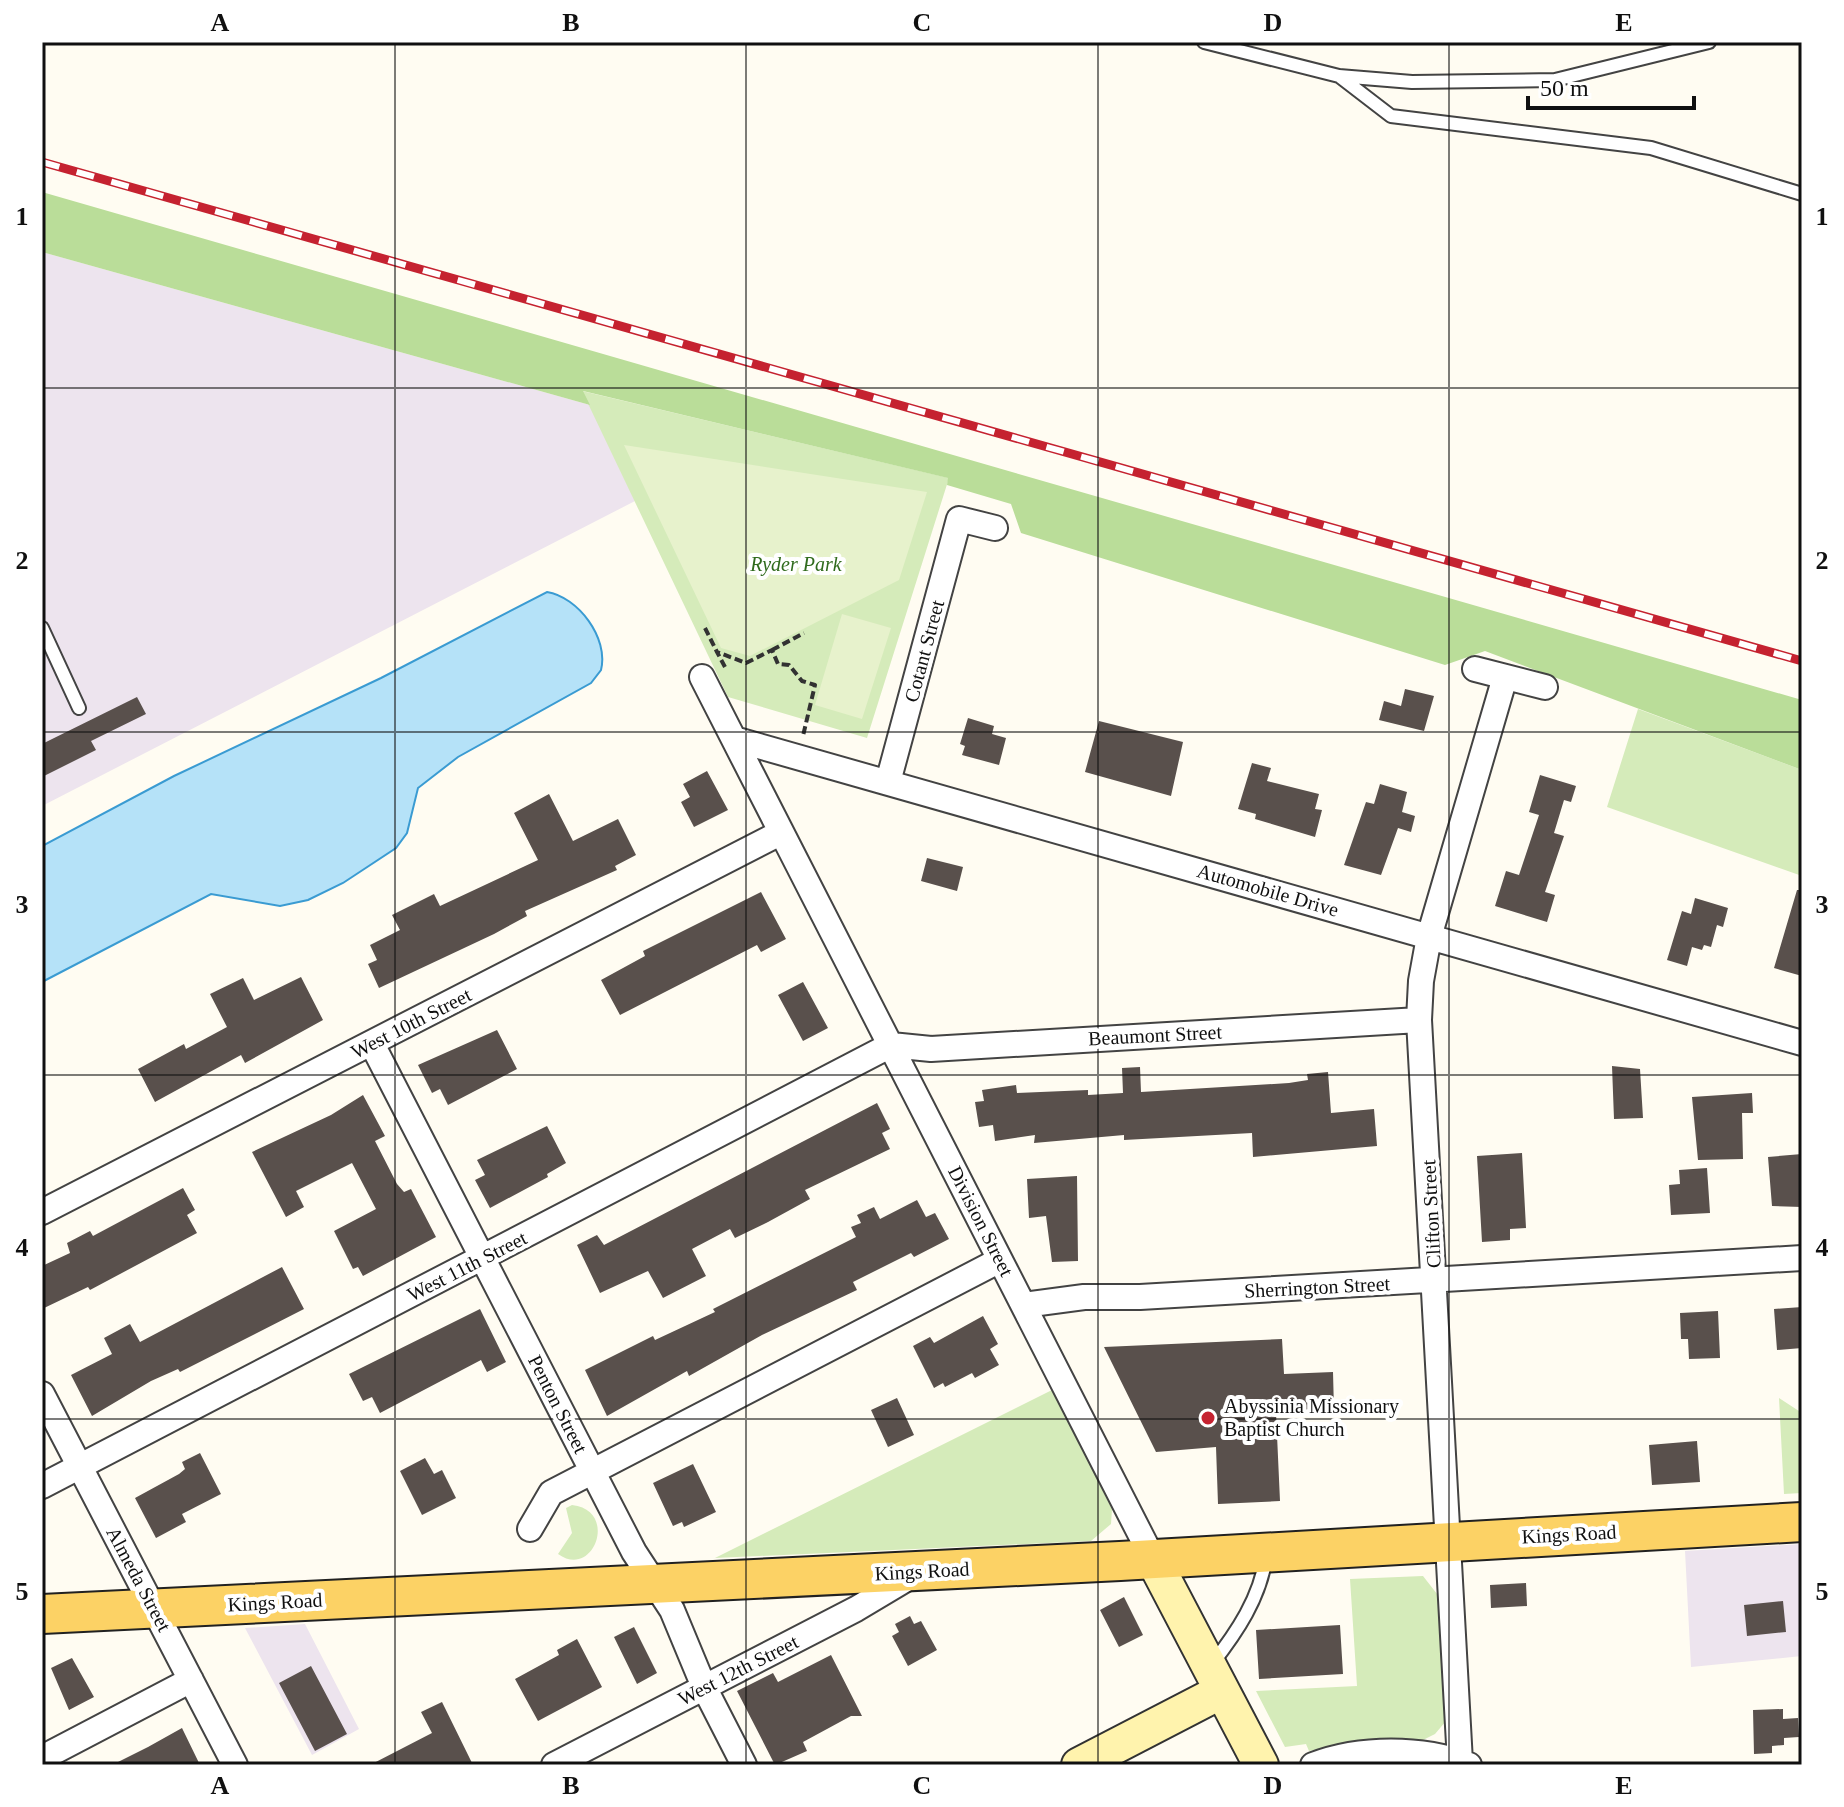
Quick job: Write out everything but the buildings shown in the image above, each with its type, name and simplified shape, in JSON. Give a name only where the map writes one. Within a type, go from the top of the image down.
[{"type":"main road","name":"Kings Road","points":[[42,1614],[1153,1559],[1802,1522]]},
{"type":"street","name":"Cotant Street","points":[[888,782],[959,519],[995,528]]},
{"type":"street","points":[[1475,669],[1545,687]]},
{"type":"street","name":"Division Street","points":[[702,677],[1261,1765]]},
{"type":"street","name":"Clifton Street","points":[[1465,1763],[1419,1020],[1421,981],[1429,937],[1505,677]]},
{"type":"street","name":"Automobile Drive","points":[[734,739],[1802,1043]]},
{"type":"street","name":"West 10th Street","points":[[42,1212],[780,833]]},
{"type":"street","name":"Beaumont Street","points":[[891,1045],[931,1049],[1419,1020]]},
{"type":"street","name":"Penton Street","points":[[372,1044],[634,1552],[672,1610],[704,1687],[744,1765]]},
{"type":"street","name":"West 11th Street","points":[[42,1486],[891,1045]]},
{"type":"street","name":"Sherrington Street","points":[[1024,1305],[1084,1297],[1435,1281],[1802,1258]]},
{"type":"street","points":[[530,1529],[551,1493],[1000,1260]]},
{"type":"street","name":"Almeda Street","points":[[42,1394],[235,1765]]},
{"type":"street","name":"West 12th Street","points":[[554,1765],[856,1609],[920,1571]]},
{"type":"street","points":[[1079,1765],[1216,1679]]},
{"type":"street","points":[[42,1758],[191,1680]]},
{"type":"street","points":[[1313,1765],[1341,1757],[1384,1752],[1425,1753],[1465,1763]]},
{"type":"lane","points":[[1204,42],[1339,76],[1412,82],[1555,80],[1709,42]]},
{"type":"lane","points":[[1339,76],[1391,116],[1651,148],[1802,194]]},
{"type":"lane","points":[[42,628],[79,708]]},
{"type":"lane","points":[[1216,1679],[1263,1581],[1267,1552]]},
{"type":"path","points":[[705,628],[727,672]]},
{"type":"path","points":[[717,652],[746,663],[804,633]]},
{"type":"path","points":[[772,650],[778,664],[789,665],[802,681],[818,686],[808,707],[811,714],[797,756]]},
{"type":"shaded area","points":[[42,252],[590,405],[635,501],[42,806]]},
{"type":"shaded area","points":[[1802,1544],[1802,1656],[1691,1667],[1685,1551]]},
{"type":"shaded area","points":[[305,1624],[359,1729],[312,1755],[245,1628]]},
{"type":"green space","points":[[42,192],[1802,700],[1802,770],[1485,651],[1445,665],[1021,533],[1011,504],[947,485],[948,478],[583,391],[590,405],[42,252]]},
{"type":"green space","name":"Ryder Park","points":[[582,391],[949,478],[867,738],[728,697]]},
{"type":"green space","points":[[624,445],[927,492],[899,580],[750,656],[721,648]]},
{"type":"green space","points":[[842,614],[891,628],[862,719],[815,705]]},
{"type":"green space","points":[[1638,709],[1802,770],[1802,876],[1607,807]]},
{"type":"green space","points":[[1052,1390],[1112,1509],[1111,1524],[1091,1541],[715,1558]]},
{"type":"green space","points":[[1779,1398],[1802,1413],[1802,1493],[1784,1494]]},
{"type":"green space","points":[[572,1505],[586,1510],[595,1518],[598,1530],[591,1551],[582,1558],[571,1560],[558,1554],[572,1533],[566,1508]]},
{"type":"green space","points":[[1423,1576],[1441,1599],[1446,1721],[1435,1734],[1423,1740],[1361,1741],[1309,1751],[1306,1744],[1285,1747],[1256,1691],[1357,1686],[1350,1579]]},
{"type":"water","points":[[547,592],[570,602],[589,621],[600,645],[601,670],[591,683],[458,757],[418,788],[407,833],[396,848],[343,883],[308,900],[280,906],[211,894],[42,982],[42,846],[174,776],[381,678]]},
{"type":"railway","points":[[42,162],[1802,661]]},
{"type":"place","name":"Abyssinia Missionary Baptist Church","points":[[1208,1418]]}]
